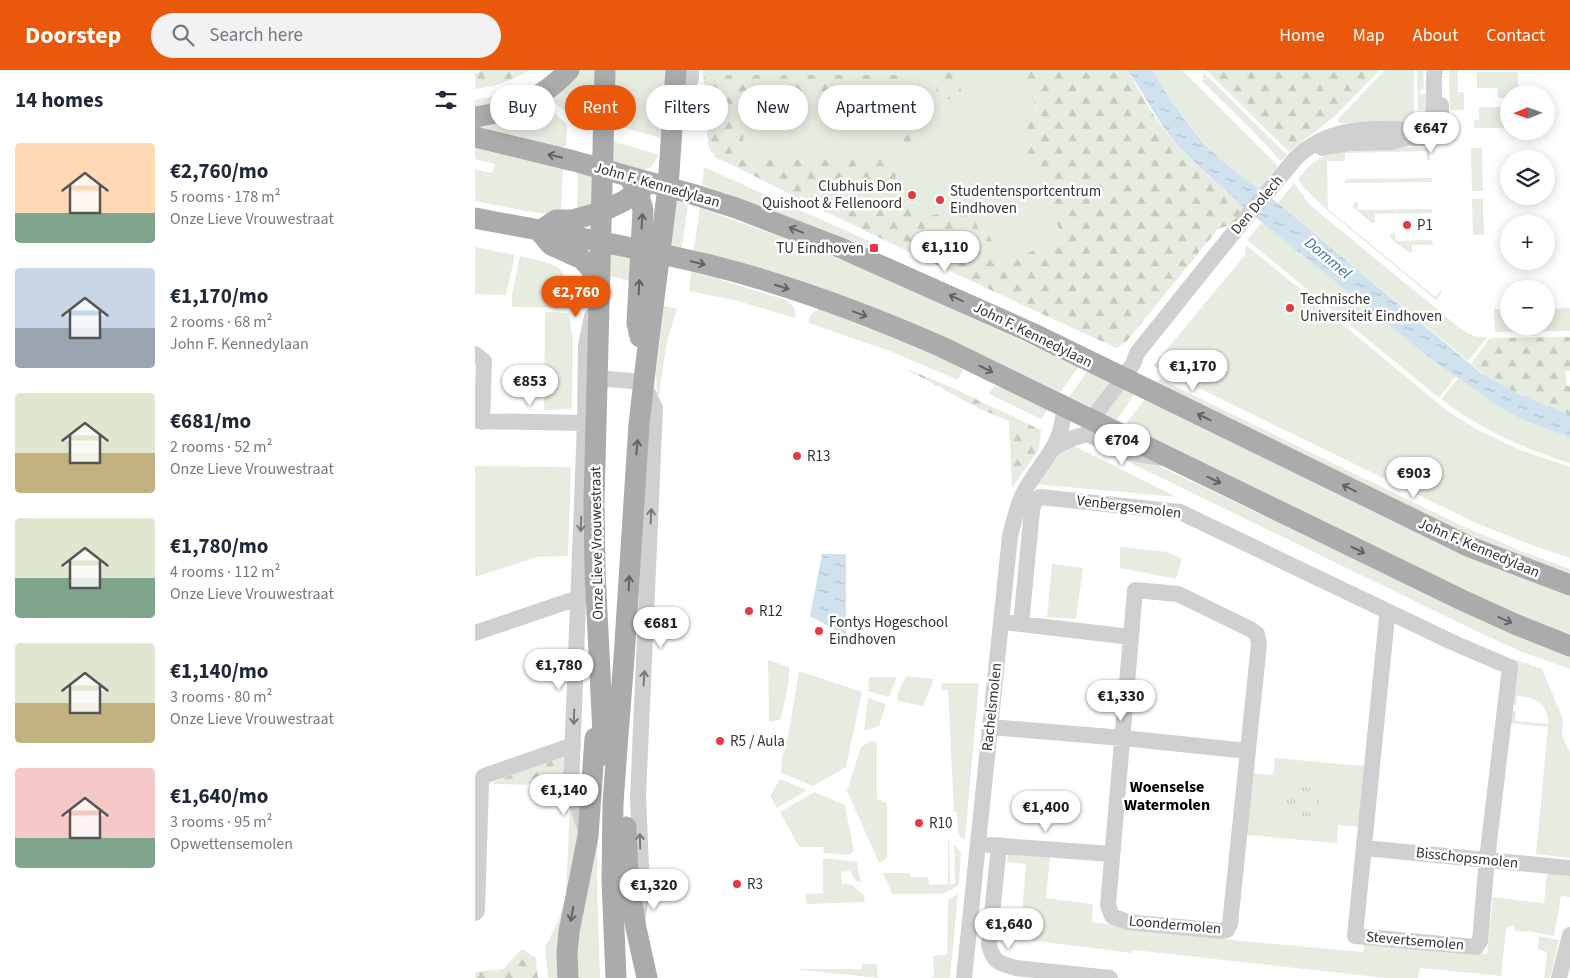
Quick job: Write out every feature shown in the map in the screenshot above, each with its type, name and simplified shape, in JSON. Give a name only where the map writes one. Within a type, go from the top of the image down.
[{"type":"main road","points":[[475,117],[509,111],[526,103],[549,89],[569,70]]},
{"type":"main road","name":"Onze Lieve Vrouwestraat","points":[[605,70],[594,502],[595,571],[604,732],[604,900],[608,978]]},
{"type":"main road","name":"Onze Lieve Vrouwestraat","points":[[616,978],[612,848],[614,794],[651,252],[646,185],[671,154],[676,70]]},
{"type":"main road","name":"John F. Kennedylaan","points":[[475,137],[603,168],[646,185],[736,208],[841,248],[1032,333],[1128,370],[1470,547],[1570,585]]},
{"type":"main road","points":[[539,231],[556,220],[572,220],[601,212],[646,185]]},
{"type":"main road","points":[[646,185],[643,210],[651,252]]},
{"type":"main road","points":[[475,218],[651,252],[749,276],[872,318],[942,347],[1517,626],[1570,646]]},
{"type":"main road","points":[[539,231],[551,245],[582,260],[600,279]]},
{"type":"main road","points":[[622,684],[627,732],[625,776],[628,880],[647,978]]},
{"type":"main road","points":[[568,978],[567,954],[569,932],[588,836],[595,731],[601,696]]},
{"type":"street","name":"Onze Lieve Vrouwestraat","points":[[672,131],[691,78],[691,70]]},
{"type":"street","points":[[1433,129],[1435,70]]},
{"type":"street","points":[[1433,129],[1442,120],[1440,70]]},
{"type":"street","name":"Den Dolech","points":[[1128,370],[1145,358],[1250,218],[1273,189],[1306,148],[1337,133],[1362,130],[1433,129],[1429,138],[1402,139],[1391,142],[1349,143],[1322,148],[1311,154],[1273,189]]},
{"type":"street","name":"Onze Lieve Vrouwestraat","points":[[588,836],[571,786],[585,423],[586,345],[591,319],[599,300]]},
{"type":"street","points":[[475,354],[484,360],[478,421],[585,423]]},
{"type":"street","points":[[1091,420],[1128,370]]},
{"type":"street","points":[[597,378],[644,372],[655,408],[638,797],[642,889],[636,928]]},
{"type":"street","name":"Rachelsmolen","points":[[1055,447],[1063,422],[1064,406]]},
{"type":"street","name":"Rachelsmolen","points":[[964,978],[1009,536],[1017,506],[1045,458],[1055,447],[1073,438],[1087,434],[1130,453],[1170,459]]},
{"type":"street","name":"Venbergsemolen","points":[[1021,624],[1031,511],[1034,502],[1040,497],[1180,512],[1332,584]]},
{"type":"street","name":"Stevertsemolen","points":[[1332,584],[1454,643],[1510,667],[1487,859],[1480,941],[1475,947],[1355,936],[1389,612]]},
{"type":"street","name":"Loondermolen","points":[[1135,590],[1178,594],[1257,634],[1259,644],[1234,885],[1227,930],[1127,922],[1112,916],[1108,905],[1131,637],[1135,590]]},
{"type":"street","points":[[475,633],[578,598]]},
{"type":"street","points":[[1001,622],[1131,637]]},
{"type":"street","points":[[990,727],[1248,751]]},
{"type":"street","points":[[475,913],[477,911],[481,783],[484,776],[573,745]]},
{"type":"street","points":[[978,844],[1112,854]]},
{"type":"street","points":[[999,845],[989,946],[992,957],[1001,964],[1016,968],[1110,978]]},
{"type":"street","name":"Bisschopsmolen","points":[[1364,848],[1570,868]]},
{"type":"street","points":[[1559,978],[1570,935]]},
{"type":"green space","points":[[481,70],[530,70],[504,82],[490,85],[490,87],[475,89],[475,74]]},
{"type":"green space","points":[[577,70],[599,70],[598,85],[565,85],[565,112],[555,103],[555,91]]},
{"type":"green space","points":[[610,70],[670,70],[669,85],[646,85],[646,130],[665,130],[664,139],[633,130],[636,130],[636,85],[610,85]]},
{"type":"green space","points":[[703,70],[724,70],[725,75],[899,75],[919,79],[919,85],[818,85],[818,91],[808,91],[808,85],[738,85],[738,130],[743,130],[743,158],[895,160],[897,208],[927,208],[929,215],[972,213],[981,235],[989,235],[1002,265],[1063,237],[1025,150],[1034,146],[1021,116],[1037,109],[1020,70],[1128,70],[1138,90],[1169,136],[1192,161],[1244,208],[1230,225],[1218,229],[1126,342],[1116,348],[864,230],[715,156],[710,150],[707,130],[728,130],[728,85],[704,85]]},
{"type":"green space","name":"Studentensportcentrum Eindhoven","points":[[705,70],[1027,70],[1068,243],[1012,278],[716,158],[708,143],[707,130],[728,130],[728,85],[706,85]]},
{"type":"green space","points":[[936,70],[971,70],[955,77],[965,99],[937,99]]},
{"type":"green space","points":[[1152,70],[1182,70],[1278,166],[1259,190],[1212,151],[1174,104]]},
{"type":"green space","points":[[1206,70],[1380,70],[1335,116],[1289,152]]},
{"type":"green space","points":[[1385,70],[1414,70],[1414,121],[1339,123],[1338,119]]},
{"type":"green space","points":[[1417,70],[1423,70],[1424,89],[1420,90],[1420,94],[1426,94],[1429,110],[1418,110]]},
{"type":"green space","points":[[1449,70],[1458,70],[1458,92],[1464,92],[1464,110],[1450,110]]},
{"type":"green space","points":[[1203,72],[1287,155],[1281,161],[1203,82]]},
{"type":"green space","points":[[1476,72],[1518,72],[1518,85],[1500,85],[1500,98],[1498,98],[1497,88],[1477,88]]},
{"type":"green space","points":[[490,97],[490,107],[475,112],[475,100]]},
{"type":"green space","points":[[1479,107],[1500,107],[1500,128],[1474,128],[1474,120],[1479,120]]},
{"type":"green space","points":[[555,113],[565,122],[566,146],[563,146],[563,148],[475,127],[490,121],[490,130],[555,130]]},
{"type":"green space","points":[[892,130],[919,130],[919,146],[893,146]]},
{"type":"green space","points":[[609,140],[659,155],[651,167],[643,170],[610,161]]},
{"type":"green space","points":[[1407,144],[1408,147],[1428,148],[1430,160],[1427,160],[1426,151],[1345,153],[1345,161],[1327,161],[1328,209],[1435,297],[1441,290],[1442,292],[1436,300],[1326,209],[1304,188],[1298,179],[1313,163],[1328,155],[1348,149]]},
{"type":"green space","points":[[475,145],[563,167],[561,214],[536,213],[475,201],[475,169],[492,173],[495,164],[475,159]]},
{"type":"green space","points":[[1471,148],[1482,148],[1483,191],[1472,191]]},
{"type":"green space","points":[[704,167],[871,242],[869,247],[702,185]]},
{"type":"green space","points":[[578,171],[593,175],[594,208],[577,212]]},
{"type":"green space","points":[[1432,178],[1432,182],[1345,183],[1345,179]]},
{"type":"green space","points":[[1294,183],[1310,205],[1461,329],[1474,336],[1487,338],[1468,361],[1278,203]]},
{"type":"green space","points":[[1472,199],[1483,199],[1484,235],[1473,235]]},
{"type":"green space","points":[[677,201],[688,205],[681,253],[670,246]]},
{"type":"green space","points":[[1355,202],[1358,202],[1358,210],[1432,209],[1432,213],[1375,214],[1375,222],[1372,223],[1353,207]]},
{"type":"green space","points":[[700,208],[859,267],[1028,344],[1081,364],[1060,392],[946,338],[693,255]]},
{"type":"green space","points":[[1262,222],[1426,355],[1456,376],[1439,398],[1247,240]]},
{"type":"green space","points":[[1395,232],[1396,241],[1432,240],[1433,245],[1412,245],[1412,253],[1410,253],[1391,239],[1390,234]]},
{"type":"green space","points":[[1246,245],[1326,310],[1324,314],[1332,321],[1335,318],[1445,409],[1480,431],[1523,451],[1570,467],[1570,558],[1478,524],[1153,366],[1245,255]]},
{"type":"green space","points":[[475,247],[515,255],[506,295],[475,294]]},
{"type":"green space","points":[[606,253],[633,257],[633,282],[606,275]]},
{"type":"green space","points":[[520,256],[550,264],[560,269],[566,281],[568,308],[512,307],[512,294]]},
{"type":"green space","points":[[692,267],[724,281],[786,300],[794,307],[796,317],[738,301],[689,291]]},
{"type":"green space","points":[[664,306],[677,309],[667,341],[659,395],[657,396],[656,373]]},
{"type":"green space","points":[[1570,308],[1570,331],[1555,331],[1555,309]]},
{"type":"green space","points":[[819,309],[929,348],[963,370],[958,380],[892,352],[809,323],[811,315]]},
{"type":"green space","points":[[1494,309],[1500,309],[1500,332],[1495,332]]},
{"type":"green space","points":[[545,312],[569,313],[573,341],[572,406],[570,409],[544,410]]},
{"type":"green space","points":[[1570,337],[1570,371],[1565,371],[1567,386],[1570,386],[1570,415],[1518,394],[1493,380],[1471,364],[1490,338]]},
{"type":"green space","points":[[902,367],[944,384],[1041,430],[1039,449],[1012,488],[1009,421],[980,409]]},
{"type":"green space","points":[[1090,368],[1109,382],[1091,406],[1089,406],[1069,397]]},
{"type":"green space","points":[[1458,378],[1496,405],[1521,419],[1570,438],[1570,463],[1519,445],[1471,420],[1441,399]]},
{"type":"green space","points":[[1160,379],[1458,524],[1523,552],[1570,569],[1570,579],[1519,561],[1154,387]]},
{"type":"green space","points":[[994,386],[1023,393],[1050,406],[1041,419],[989,394]]},
{"type":"green space","points":[[1122,388],[1137,391],[1113,425],[1103,413]]},
{"type":"green space","points":[[1147,396],[1570,591],[1570,640],[1122,429]]},
{"type":"green space","points":[[1072,445],[1177,497],[1034,484],[1059,453]]},
{"type":"green space","points":[[1106,451],[1157,465],[1262,515],[1290,522],[1570,652],[1570,669],[1522,652],[1476,631]]},
{"type":"green space","points":[[475,466],[571,467],[568,556],[537,557],[475,577]]},
{"type":"green space","points":[[1120,547],[1167,552],[1182,559],[1176,579],[1120,568]]},
{"type":"green space","points":[[1052,564],[1083,568],[1076,619],[1047,617]]},
{"type":"green space","points":[[1515,659],[1542,669],[1563,719],[1562,735],[1570,753],[1570,858],[1536,854],[1548,727],[1507,723],[1510,710],[1516,711],[1515,721],[1548,724],[1548,717],[1540,703],[1530,698],[1517,696],[1516,705],[1510,704],[1512,667]]},
{"type":"green space","points":[[768,660],[789,667],[789,681],[781,719],[769,722]]},
{"type":"green space","points":[[799,671],[862,692],[846,767],[813,786],[781,773],[782,758],[789,732]]},
{"type":"green space","points":[[906,676],[934,679],[923,706],[898,701],[897,695]]},
{"type":"green space","points":[[869,677],[897,677],[889,697],[868,691]]},
{"type":"green space","points":[[942,683],[979,683],[965,839],[961,838],[958,833],[957,812],[954,812],[948,690],[941,690]]},
{"type":"green space","points":[[868,698],[886,704],[879,726],[864,731]]},
{"type":"green space","points":[[871,741],[877,742],[877,799],[887,803],[887,858],[879,863],[847,791],[861,747]]},
{"type":"green space","points":[[562,756],[565,762],[564,785],[494,784],[494,782]]},
{"type":"green space","points":[[1275,758],[1364,766],[1359,827],[1338,825],[1337,843],[1245,835],[1251,773],[1273,775]]},
{"type":"green space","points":[[599,764],[597,879],[600,978],[573,978]]},
{"type":"green space","points":[[780,779],[807,790],[777,808],[770,796]]},
{"type":"green space","points":[[1301,781],[1308,782],[1314,787],[1319,793],[1319,807],[1314,813],[1308,818],[1301,819],[1294,818],[1288,813],[1283,807],[1282,800],[1283,793],[1288,787],[1294,782]]},
{"type":"green space","points":[[814,792],[845,805],[854,851],[848,855],[824,853],[823,847],[799,847],[780,812]]},
{"type":"green space","points":[[570,803],[580,827],[561,978],[548,978],[545,947],[559,920],[566,894]]},
{"type":"green space","points":[[948,841],[950,884],[955,884],[954,844],[961,853],[959,885],[943,894],[892,894],[883,873],[910,873],[910,877],[928,877],[929,885],[948,884]]},
{"type":"green space","points":[[1008,852],[1050,857],[1046,898],[1093,904],[1092,922],[1241,941],[1363,952],[1365,941],[1487,954],[1493,897],[1544,903],[1547,873],[1570,876],[1570,897],[1561,896],[1554,936],[1527,931],[1515,931],[1513,925],[1508,927],[1506,930],[1501,976],[1420,968],[1418,978],[1385,978],[1133,950],[1132,953],[1020,939],[1026,864],[1007,862]]},
{"type":"green space","points":[[823,858],[857,862],[861,883],[855,880],[850,871],[841,872],[842,884],[852,885],[863,894],[865,902],[807,904],[805,894],[823,893]]},
{"type":"green space","points":[[958,894],[950,978],[930,978],[934,977],[933,956],[947,955],[948,900]]},
{"type":"green space","points":[[1539,936],[1559,940],[1550,978],[1544,978],[1547,952],[1538,949]]},
{"type":"green space","points":[[522,949],[536,958],[538,978],[475,978],[475,972],[503,969]]},
{"type":"green space","points":[[862,964],[877,964],[878,978],[794,969],[862,969]]},
{"type":"water","name":"Dommel","points":[[1128,70],[1152,70],[1189,125],[1220,159],[1278,203],[1481,373],[1520,395],[1570,415],[1570,438],[1521,419],[1496,405],[1426,355],[1244,208],[1176,144],[1161,124]]},
{"type":"water","points":[[822,554],[846,554],[846,636],[810,616]]},
{"type":"place","name":"Clubhuis Don Quishoot & Fellenoord","points":[[912,195]]},
{"type":"place","name":"Studentensportcentrum Eindhoven","points":[[940,200]]},
{"type":"place","name":"P1","points":[[1407,225]]},
{"type":"place","name":"TU Eindhoven","points":[[874,248]]},
{"type":"place","name":"Technische Universiteit Eindhoven","points":[[1290,308]]},
{"type":"place","name":"R13","points":[[797,456]]},
{"type":"place","name":"R12","points":[[749,611]]},
{"type":"place","name":"Fontys Hogeschool Eindhoven","points":[[819,631]]},
{"type":"place","name":"R5 / Aula","points":[[720,741]]},
{"type":"place","name":"R10","points":[[919,823]]},
{"type":"place","name":"R3","points":[[737,884]]},
{"type":"district","name":"Woenselse Watermolen","points":[[1167,796]]}]
